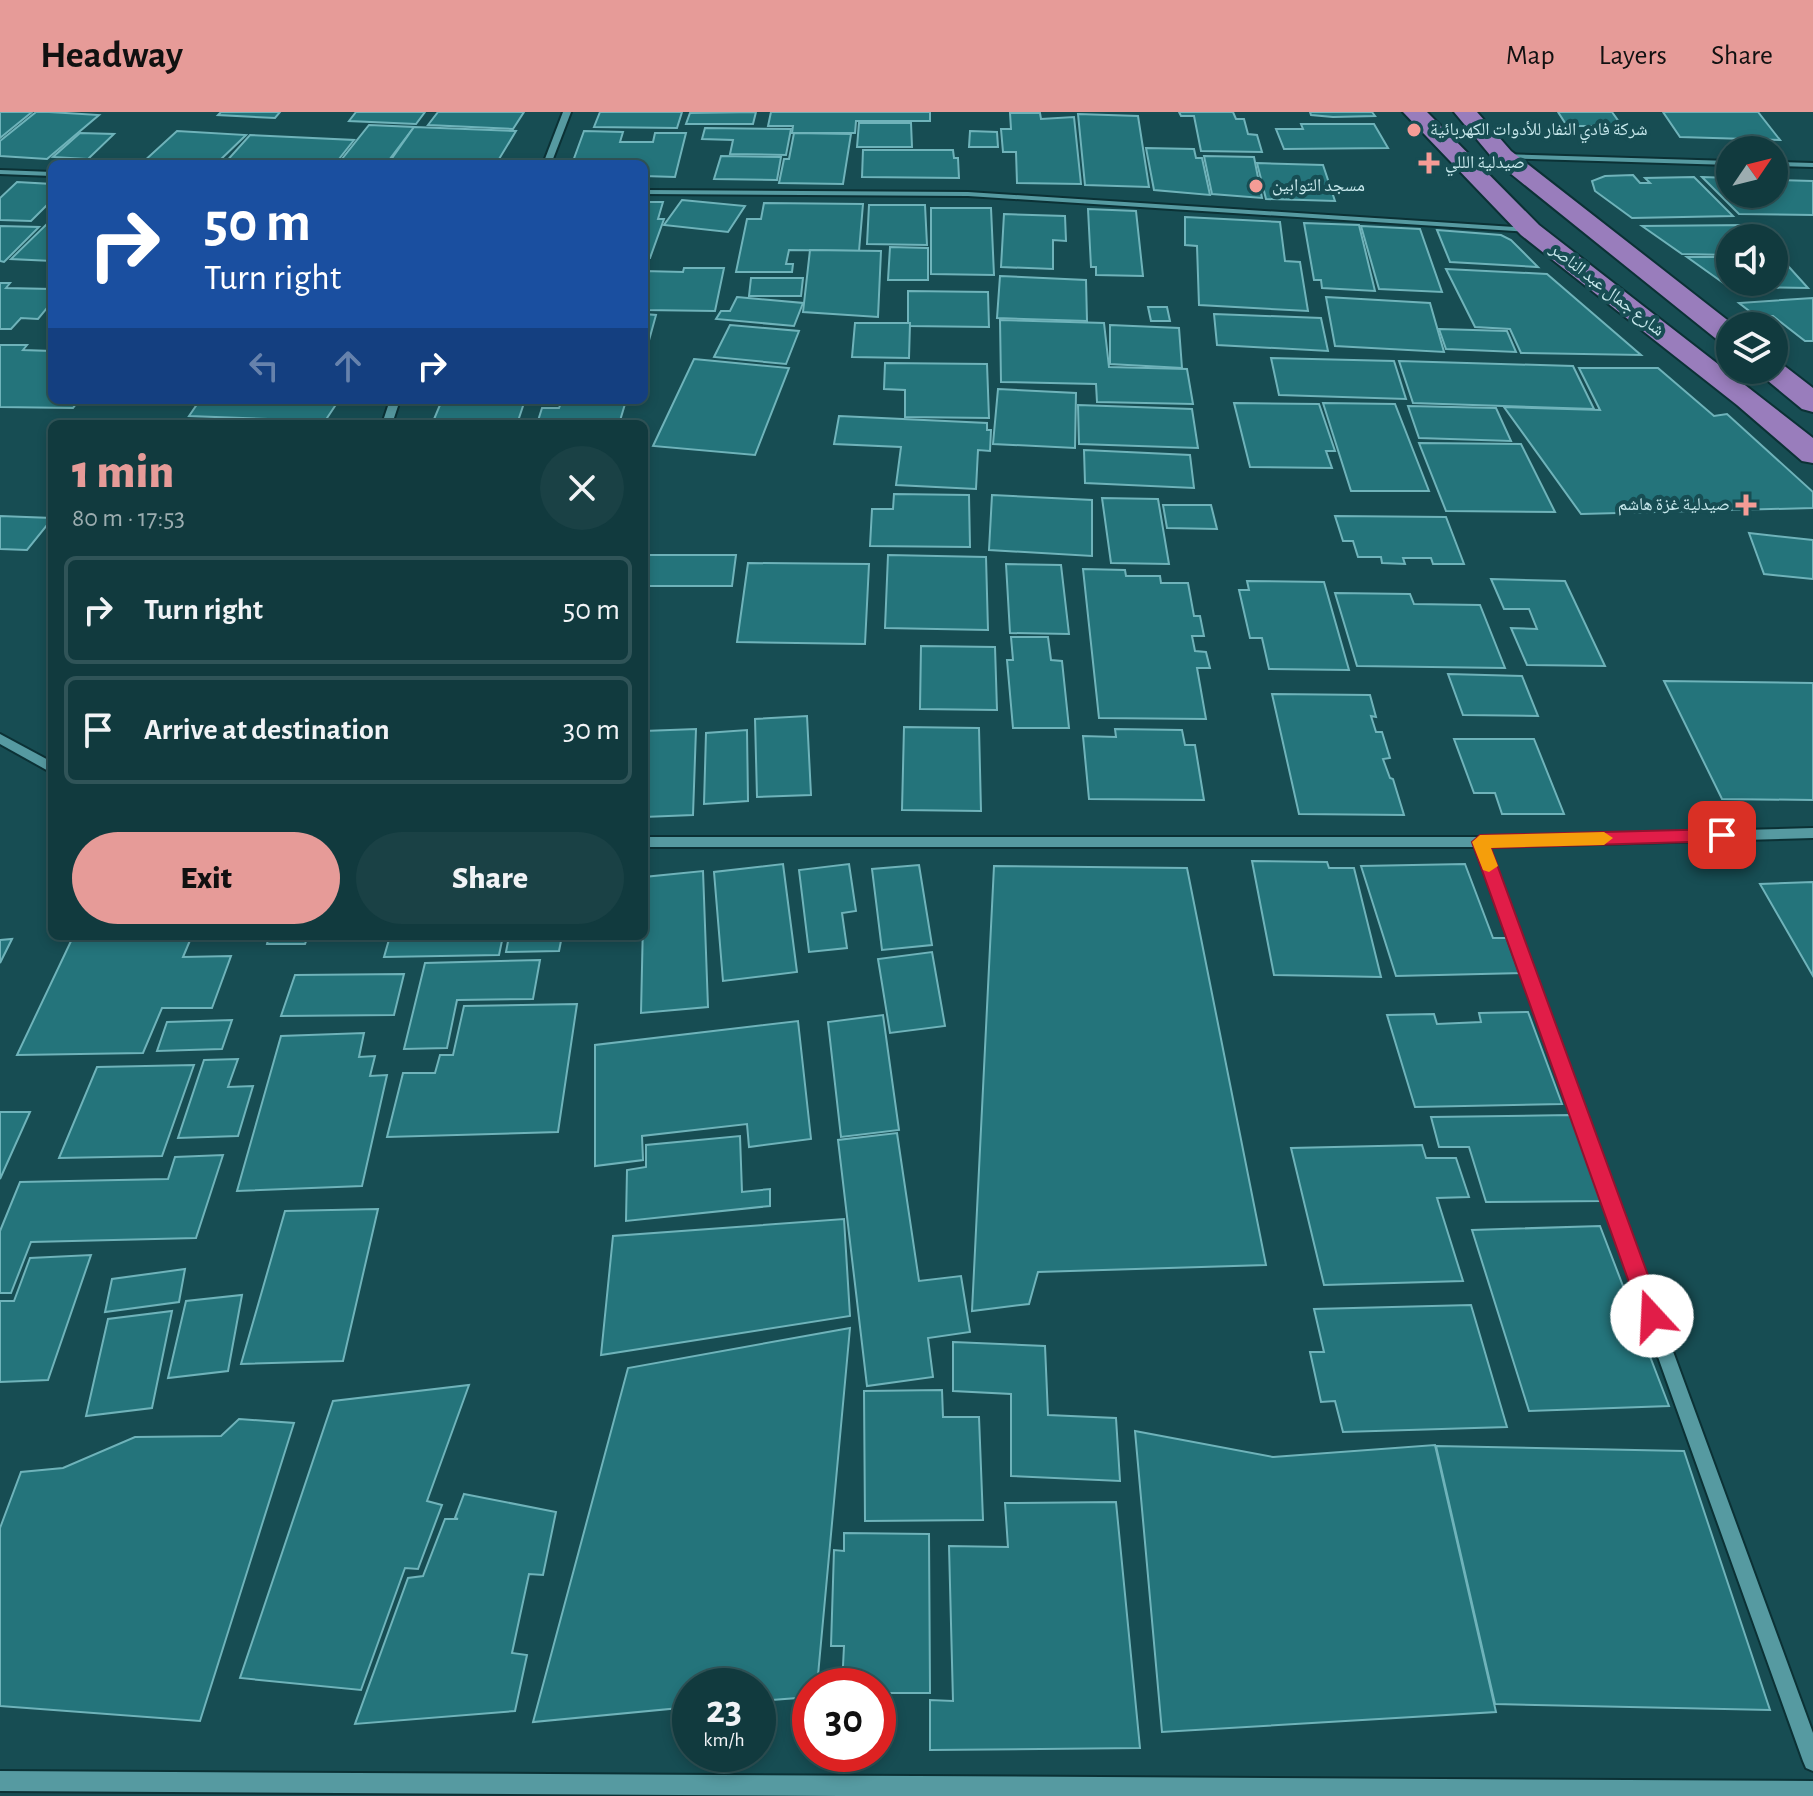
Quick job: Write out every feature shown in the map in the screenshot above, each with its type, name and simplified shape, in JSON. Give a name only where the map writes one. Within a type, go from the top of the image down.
[{"type":"main road","name":"شارع جمال عبد الناصر","points":[[1414,112],[1530,230],[1813,454]]},
{"type":"main road","name":"شارع جمال عبد الناصر","points":[[1465,112],[1503,156],[1716,325]]},
{"type":"main road","points":[[1788,381],[1809,396]]},
{"type":"street","points":[[549,160],[567,112]]},
{"type":"street","points":[[1503,156],[1716,163]]},
{"type":"street","points":[[1788,164],[1813,165]]},
{"type":"street","points":[[0,172],[48,174]]},
{"type":"street","points":[[648,192],[968,194],[1530,230]]},
{"type":"street","points":[[0,738],[48,766]]},
{"type":"street","points":[[648,842],[1480,842],[1813,833]]},
{"type":"street","points":[[1480,842],[1813,1761]]},
{"type":"street","points":[[0,1781],[1813,1791]]},
{"type":"building","points":[[0,112],[32,112],[0,138]]},
{"type":"building","points":[[36,112],[99,115],[47,159],[0,156],[0,141]]},
{"type":"building","points":[[221,112],[280,112],[275,118],[218,115]]},
{"type":"building","points":[[356,112],[425,112],[416,124],[349,121]]},
{"type":"building","points":[[438,112],[524,112],[513,129],[428,125]]},
{"type":"building","points":[[600,112],[682,112],[677,128],[594,127]]},
{"type":"building","points":[[756,112],[753,124],[686,124],[690,113]]},
{"type":"building","points":[[771,112],[930,112],[930,121],[856,121],[855,133],[792,133],[793,126],[768,126]]},
{"type":"building","points":[[1179,112],[1233,112],[1236,119],[1244,119],[1248,134],[1257,135],[1262,152],[1201,151],[1194,116],[1181,116]]},
{"type":"building","points":[[1310,112],[1372,112],[1375,116],[1333,117],[1311,115]]},
{"type":"building","points":[[1558,112],[1612,112],[1622,126],[1567,126]]},
{"type":"building","points":[[1663,112],[1758,112],[1777,136],[1716,138],[1680,137]]},
{"type":"building","points":[[1010,113],[1040,113],[1041,119],[1074,117],[1081,184],[1017,183],[1016,152],[1003,152],[1001,129],[1011,129]]},
{"type":"building","points":[[1078,114],[1138,116],[1149,187],[1085,185]]},
{"type":"building","points":[[859,123],[911,123],[912,147],[857,147]]},
{"type":"building","points":[[1301,124],[1374,124],[1388,148],[1284,149],[1276,129],[1303,129]]},
{"type":"building","points":[[369,125],[414,127],[389,160],[341,160]]},
{"type":"building","points":[[414,127],[516,131],[498,160],[391,160]]},
{"type":"building","points":[[705,128],[791,129],[786,155],[730,154],[733,140],[702,139]]},
{"type":"building","points":[[177,131],[246,135],[220,160],[145,160]]},
{"type":"building","points":[[584,131],[623,132],[620,142],[653,142],[655,133],[686,133],[675,177],[648,176],[648,160],[573,160]]},
{"type":"building","points":[[970,131],[997,132],[998,147],[969,147]]},
{"type":"building","points":[[80,133],[114,134],[88,159],[53,157]]},
{"type":"building","points":[[794,133],[851,134],[843,184],[779,183],[784,159],[789,159]]},
{"type":"building","points":[[250,135],[354,140],[338,160],[228,160]]},
{"type":"building","points":[[1146,148],[1194,149],[1196,158],[1202,158],[1210,195],[1154,190]]},
{"type":"building","points":[[863,150],[953,150],[954,158],[958,158],[959,178],[862,177]]},
{"type":"building","points":[[721,156],[781,157],[777,180],[714,179]]},
{"type":"building","points":[[1204,156],[1254,157],[1262,198],[1212,194]]},
{"type":"building","points":[[1257,163],[1323,165],[1335,201],[1266,199]]},
{"type":"building","points":[[1633,175],[1640,183],[1650,183],[1645,178],[1694,177],[1716,199],[1716,208],[1725,208],[1733,216],[1632,218],[1595,191],[1592,181],[1605,176]]},
{"type":"building","points":[[1702,177],[1716,178],[1716,191]]},
{"type":"building","points":[[1788,180],[1813,181],[1813,215],[1739,214],[1733,208],[1788,208]]},
{"type":"building","points":[[17,182],[48,184],[48,204],[31,221],[0,220],[0,198]]},
{"type":"building","points":[[682,200],[745,206],[728,232],[664,225]]},
{"type":"building","points":[[648,202],[663,202],[658,219],[664,219],[650,258]]},
{"type":"building","points":[[764,203],[863,204],[859,251],[789,250],[786,264],[793,264],[792,272],[736,272],[747,219],[761,219]]},
{"type":"building","points":[[869,205],[925,205],[927,245],[867,244]]},
{"type":"building","points":[[931,208],[991,208],[994,275],[931,274]]},
{"type":"building","points":[[1088,209],[1136,211],[1143,276],[1096,275],[1096,267],[1091,267]]},
{"type":"building","points":[[1004,214],[1065,216],[1066,241],[1053,240],[1053,269],[1001,267]]},
{"type":"building","points":[[1185,217],[1280,222],[1285,261],[1300,262],[1308,311],[1199,305],[1197,246],[1185,245]]},
{"type":"building","points":[[48,223],[48,261],[11,259]]},
{"type":"building","points":[[1304,223],[1359,225],[1375,291],[1322,288],[1321,280],[1314,280]]},
{"type":"building","points":[[1716,225],[1716,255],[1682,254],[1642,226]]},
{"type":"building","points":[[0,226],[39,227],[4,262],[0,261]]},
{"type":"building","points":[[1361,226],[1420,229],[1442,292],[1379,289]]},
{"type":"building","points":[[1437,230],[1501,235],[1511,240],[1538,267],[1450,262]]},
{"type":"building","points":[[890,247],[928,248],[928,280],[888,280]]},
{"type":"building","points":[[810,250],[881,251],[878,317],[803,312]]},
{"type":"building","points":[[1687,257],[1716,257],[1716,278]]},
{"type":"building","points":[[1788,266],[1808,288],[1788,288]]},
{"type":"building","points":[[684,268],[724,268],[715,311],[648,310],[648,271],[683,272]]},
{"type":"building","points":[[1446,269],[1547,274],[1641,355],[1521,353],[1510,329],[1475,327]]},
{"type":"building","points":[[1000,276],[1086,280],[1087,321],[997,318]]},
{"type":"building","points":[[751,278],[803,278],[801,296],[749,296]]},
{"type":"building","points":[[0,283],[10,283],[6,288],[48,289],[48,307],[38,319],[21,318],[11,329],[0,329]]},
{"type":"building","points":[[908,291],[988,292],[989,327],[908,326]]},
{"type":"building","points":[[737,297],[803,303],[794,326],[716,319],[721,311],[730,311]]},
{"type":"building","points":[[1326,297],[1430,303],[1444,352],[1335,346]]},
{"type":"building","points":[[1813,298],[1813,341],[1805,341],[1788,328],[1788,312],[1751,312],[1739,303]]},
{"type":"building","points":[[1148,307],[1167,307],[1170,321],[1151,321]]},
{"type":"building","points":[[648,314],[656,315],[648,344]]},
{"type":"building","points":[[1214,314],[1321,318],[1328,351],[1217,345]]},
{"type":"building","points":[[1000,320],[1104,323],[1109,367],[1187,369],[1193,404],[1097,402],[1096,384],[1001,382]]},
{"type":"building","points":[[855,323],[910,323],[909,358],[852,357]]},
{"type":"building","points":[[730,325],[799,331],[786,364],[714,357]]},
{"type":"building","points":[[1110,325],[1179,328],[1182,368],[1110,364]]},
{"type":"building","points":[[1439,329],[1507,331],[1516,352],[1446,349]]},
{"type":"building","points":[[0,345],[27,345],[23,350],[48,351],[48,404],[76,404],[73,408],[0,407]]},
{"type":"building","points":[[1271,358],[1394,361],[1406,399],[1279,395]]},
{"type":"building","points":[[694,359],[789,368],[755,455],[653,446]]},
{"type":"building","points":[[1399,361],[1573,366],[1594,409],[1413,403]]},
{"type":"building","points":[[885,363],[987,364],[989,418],[905,417],[905,390],[884,389]]},
{"type":"building","points":[[1579,368],[1658,368],[1714,416],[1727,414],[1813,492],[1813,508],[1581,514],[1504,407],[1600,410]]},
{"type":"building","points":[[998,389],[1076,393],[1075,448],[993,444]]},
{"type":"building","points":[[1234,403],[1319,404],[1335,451],[1326,451],[1332,468],[1250,467]]},
{"type":"building","points":[[1323,403],[1395,404],[1429,491],[1351,491]]},
{"type":"building","points":[[197,404],[336,404],[326,420],[189,416]]},
{"type":"building","points":[[440,404],[524,404],[518,420],[434,420]]},
{"type":"building","points":[[561,404],[625,404],[620,420],[538,420],[542,408],[559,408]]},
{"type":"building","points":[[1078,405],[1192,409],[1198,448],[1079,444]]},
{"type":"building","points":[[1408,406],[1496,408],[1511,441],[1419,438]]},
{"type":"building","points":[[839,416],[987,423],[987,430],[991,430],[990,451],[978,450],[976,489],[896,485],[901,447],[834,444]]},
{"type":"building","points":[[1419,443],[1521,444],[1555,512],[1446,511]]},
{"type":"building","points":[[1084,450],[1190,455],[1194,488],[1085,483]]},
{"type":"building","points":[[894,494],[969,495],[970,547],[870,546],[872,509],[893,509]]},
{"type":"building","points":[[992,495],[1092,500],[1092,556],[989,550]]},
{"type":"building","points":[[1102,498],[1158,499],[1169,564],[1111,563]]},
{"type":"building","points":[[1163,505],[1211,505],[1217,529],[1167,528]]},
{"type":"building","points":[[0,516],[48,518],[48,524],[27,550],[0,549]]},
{"type":"building","points":[[1335,516],[1446,517],[1464,564],[1433,564],[1431,558],[1403,558],[1405,564],[1382,563],[1381,557],[1358,557],[1353,541],[1343,541]]},
{"type":"building","points":[[1749,533],[1813,540],[1813,579],[1764,574]]},
{"type":"building","points":[[648,555],[736,555],[732,586],[648,586]]},
{"type":"building","points":[[888,555],[986,557],[988,630],[885,628]]},
{"type":"building","points":[[748,563],[869,564],[865,644],[737,642]]},
{"type":"building","points":[[1006,564],[1061,565],[1069,634],[1010,633]]},
{"type":"building","points":[[1083,569],[1125,570],[1126,576],[1160,576],[1161,583],[1188,583],[1194,616],[1200,616],[1204,636],[1192,636],[1195,651],[1206,652],[1210,668],[1197,668],[1206,719],[1099,718]]},
{"type":"building","points":[[1491,579],[1565,581],[1605,666],[1527,665],[1511,628],[1537,629],[1529,609],[1504,609]]},
{"type":"building","points":[[1247,581],[1324,582],[1349,670],[1269,669],[1262,638],[1250,638],[1239,590],[1249,590]]},
{"type":"building","points":[[1335,593],[1410,594],[1414,604],[1480,605],[1505,668],[1357,666]]},
{"type":"building","points":[[1011,637],[1048,637],[1051,660],[1062,661],[1069,728],[1013,728],[1007,660],[1013,660]]},
{"type":"building","points":[[921,646],[995,647],[997,710],[920,709]]},
{"type":"building","points":[[1448,674],[1522,676],[1538,716],[1463,715]]},
{"type":"building","points":[[1664,681],[1813,683],[1813,800],[1722,799]]},
{"type":"building","points":[[1272,694],[1370,695],[1376,717],[1371,716],[1376,732],[1382,732],[1390,758],[1383,759],[1404,815],[1299,814]]},
{"type":"building","points":[[807,716],[811,795],[757,797],[755,719]]},
{"type":"building","points":[[904,727],[979,728],[981,811],[902,810]]},
{"type":"building","points":[[696,729],[693,815],[648,817],[648,731]]},
{"type":"building","points":[[1115,729],[1182,730],[1185,745],[1195,745],[1204,800],[1089,799],[1083,736],[1116,737]]},
{"type":"building","points":[[747,730],[748,801],[704,804],[706,733]]},
{"type":"building","points":[[1454,739],[1534,739],[1564,814],[1502,814],[1495,793],[1474,793]]},
{"type":"building","points":[[1252,861],[1327,862],[1329,868],[1354,868],[1381,977],[1274,975]]},
{"type":"building","points":[[783,864],[797,972],[723,981],[714,872]]},
{"type":"building","points":[[849,864],[856,911],[842,913],[847,948],[809,952],[799,870]]},
{"type":"building","points":[[1465,864],[1493,938],[1510,938],[1523,973],[1396,976],[1361,866]]},
{"type":"building","points":[[919,865],[932,945],[882,950],[872,869]]},
{"type":"building","points":[[994,866],[1187,868],[1266,1265],[1038,1272],[1029,1304],[972,1311]]},
{"type":"building","points":[[703,871],[708,1007],[641,1013],[643,940],[648,940],[648,877]]},
{"type":"building","points":[[1813,882],[1813,976],[1760,884]]},
{"type":"building","points":[[12,939],[0,963],[0,940]]},
{"type":"building","points":[[72,940],[190,940],[183,957],[231,956],[212,1008],[162,1008],[143,1053],[17,1055]]},
{"type":"building","points":[[268,940],[306,940],[305,944],[267,944]]},
{"type":"building","points":[[389,940],[502,940],[499,955],[384,957]]},
{"type":"building","points":[[508,940],[561,940],[559,951],[506,952]]},
{"type":"building","points":[[932,952],[945,1026],[890,1033],[878,959]]},
{"type":"building","points":[[540,960],[533,999],[457,1000],[447,1048],[404,1049],[425,963]]},
{"type":"building","points":[[404,974],[394,1015],[281,1016],[295,975]]},
{"type":"building","points":[[577,1004],[558,1132],[387,1137],[403,1073],[435,1073],[440,1055],[453,1055],[464,1006]]},
{"type":"building","points":[[1528,1012],[1562,1104],[1415,1107],[1387,1015],[1434,1014],[1437,1024],[1481,1022],[1479,1013]]},
{"type":"building","points":[[883,1015],[899,1130],[841,1137],[828,1022]]},
{"type":"building","points":[[232,1020],[222,1049],[157,1051],[167,1022]]},
{"type":"building","points":[[798,1021],[811,1139],[749,1147],[747,1124],[642,1136],[643,1160],[595,1166],[595,1045]]},
{"type":"building","points":[[364,1033],[359,1057],[375,1056],[370,1076],[387,1075],[362,1186],[237,1191],[281,1036]]},
{"type":"building","points":[[238,1059],[228,1087],[253,1086],[238,1136],[178,1138],[204,1060]]},
{"type":"building","points":[[194,1065],[162,1156],[59,1158],[97,1067]]},
{"type":"building","points":[[0,1112],[30,1112],[0,1179]]},
{"type":"building","points":[[1570,1115],[1601,1201],[1486,1202],[1469,1147],[1439,1147],[1431,1117]]},
{"type":"building","points":[[897,1133],[919,1281],[961,1276],[970,1332],[928,1338],[933,1377],[867,1386],[838,1140]]},
{"type":"building","points":[[740,1136],[742,1192],[770,1189],[770,1206],[626,1221],[627,1170],[646,1167],[646,1145]]},
{"type":"building","points":[[1422,1145],[1426,1158],[1456,1158],[1469,1197],[1437,1198],[1463,1281],[1324,1285],[1291,1148]]},
{"type":"building","points":[[223,1155],[196,1238],[31,1242],[11,1293],[0,1293],[0,1231],[20,1182],[168,1179],[175,1157]]},
{"type":"building","points":[[378,1209],[343,1361],[241,1364],[285,1211]]},
{"type":"building","points":[[844,1219],[850,1316],[601,1355],[613,1236]]},
{"type":"building","points":[[1600,1226],[1669,1406],[1529,1411],[1472,1230]]},
{"type":"building","points":[[91,1255],[48,1380],[0,1382],[0,1301],[14,1301],[30,1258]]},
{"type":"building","points":[[185,1269],[179,1302],[105,1312],[112,1279]]},
{"type":"building","points":[[242,1295],[228,1371],[168,1378],[186,1301]]},
{"type":"building","points":[[1471,1305],[1507,1427],[1343,1432],[1335,1401],[1321,1402],[1310,1352],[1324,1352],[1314,1309]]},
{"type":"building","points":[[172,1311],[152,1408],[86,1416],[108,1319]]},
{"type":"building","points":[[850,1328],[819,1668],[792,1668],[792,1698],[776,1700],[776,1668],[672,1668],[672,1709],[533,1722],[628,1368]]},
{"type":"building","points":[[953,1342],[1045,1346],[1048,1415],[1116,1418],[1120,1481],[1011,1476],[1011,1394],[953,1391]]},
{"type":"building","points":[[469,1385],[427,1501],[442,1505],[418,1569],[405,1568],[361,1690],[240,1678],[333,1401]]},
{"type":"building","points":[[942,1390],[943,1417],[979,1417],[983,1520],[865,1521],[864,1391]]},
{"type":"building","points":[[239,1419],[294,1423],[200,1721],[0,1706],[0,1528],[21,1472],[63,1468],[135,1437],[221,1436]]},
{"type":"building","points":[[1135,1431],[1273,1457],[1435,1445],[1496,1712],[1162,1732]]},
{"type":"building","points":[[1436,1446],[1684,1451],[1770,1710],[1495,1704]]},
{"type":"building","points":[[464,1494],[556,1512],[543,1575],[529,1574],[512,1653],[527,1655],[515,1711],[355,1724],[408,1578],[423,1576],[445,1519],[458,1519],[455,1518]]},
{"type":"building","points":[[1116,1502],[1140,1748],[930,1750],[930,1700],[953,1701],[949,1546],[1008,1547],[1005,1503]]},
{"type":"building","points":[[844,1533],[929,1534],[930,1693],[896,1693],[896,1668],[843,1668],[844,1646],[831,1646],[834,1550],[844,1551]]},
{"type":"slow traffic","points":[[1489,866],[1480,842],[1604,838]]},
{"type":"place","name":"شركة فادي النفار للأدوات الكهربائية","points":[[1414,130]]},
{"type":"place","name":"صيدلية الللي","points":[[1429,163]]},
{"type":"place","name":"مسجد التوابين","points":[[1256,186]]},
{"type":"place","name":"صيدلية غزة هاشم","points":[[1746,505]]},
{"type":"route","points":[[1652,1316],[1480,842],[1722,835]]}]
